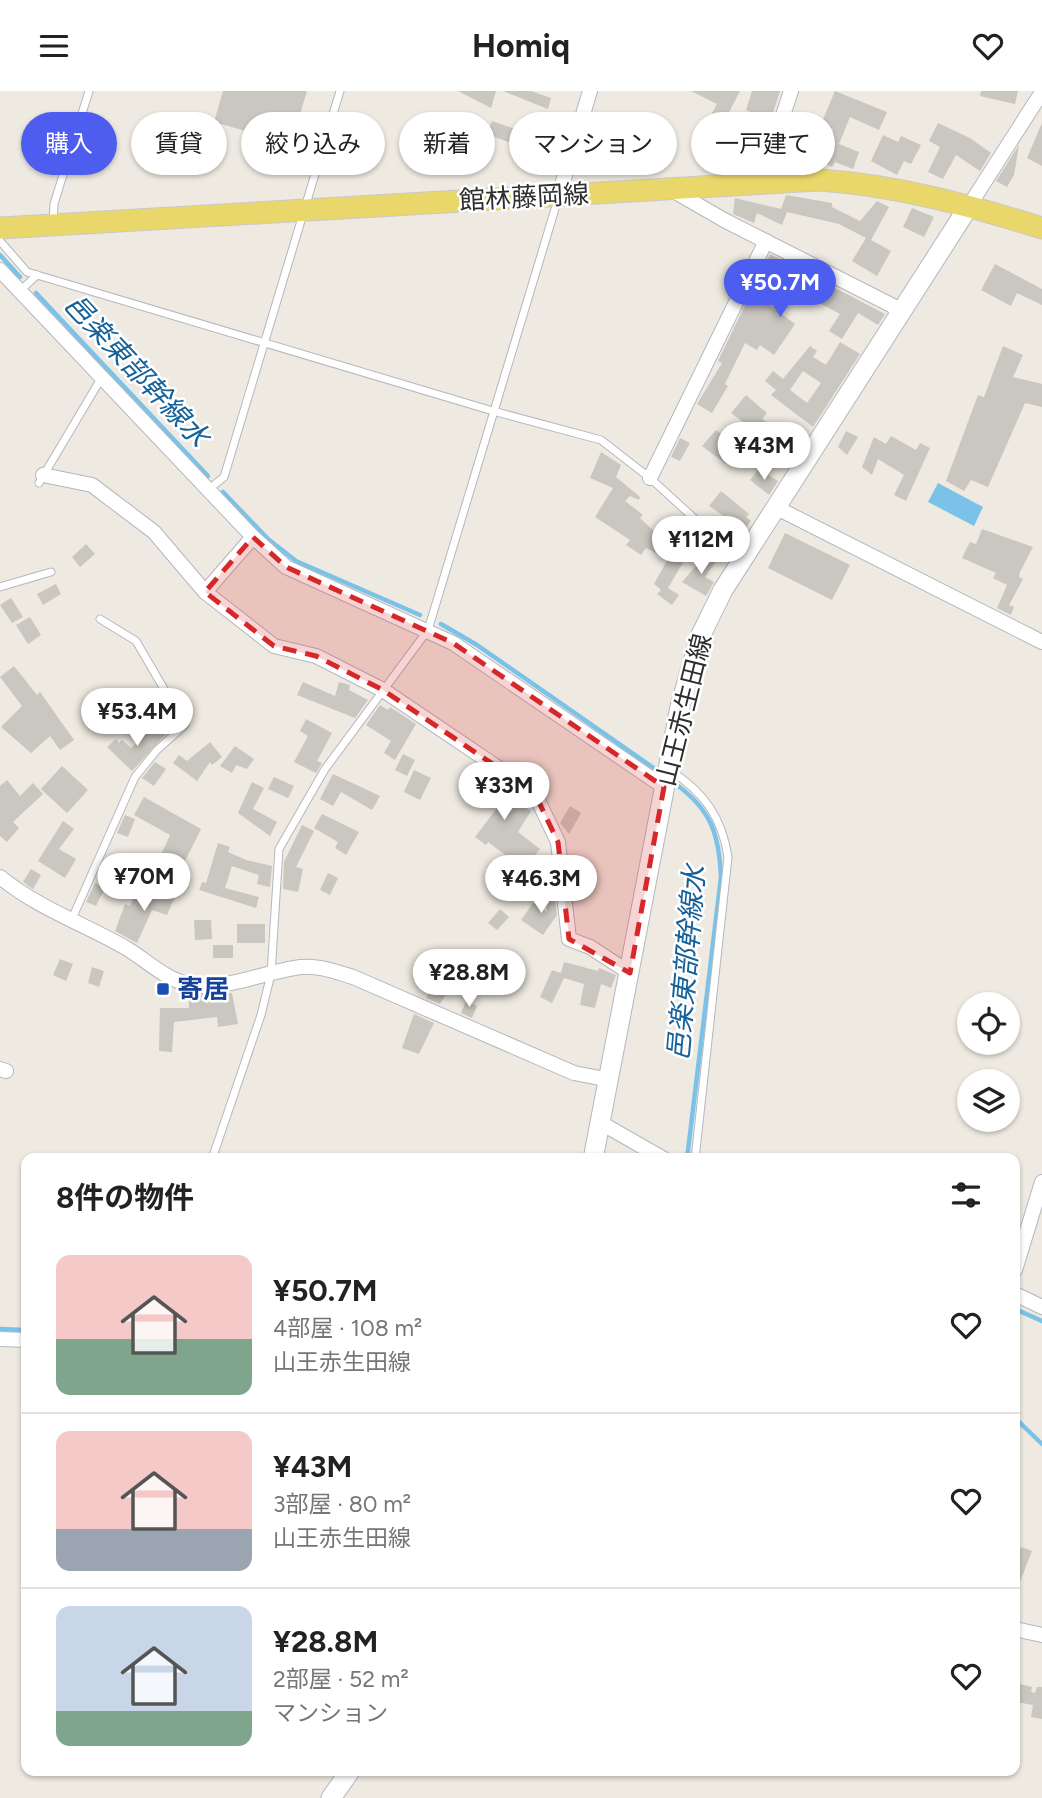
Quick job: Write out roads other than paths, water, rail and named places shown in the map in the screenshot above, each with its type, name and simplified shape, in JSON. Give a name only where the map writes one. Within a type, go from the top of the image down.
[{"type":"main road","name":"館林藤岡線","points":[[0,228],[761,182],[856,183],[934,196],[1042,228]]},
{"type":"main road","name":"山王赤生田線","points":[[594,1153],[666,778],[699,637],[712,609],[969,206]]},
{"type":"main road","points":[[331,1798],[347,1776]]},
{"type":"street","points":[[559,195],[590,91]]},
{"type":"street","points":[[761,182],[791,91]]},
{"type":"street","points":[[969,206],[1042,92]]},
{"type":"street","points":[[667,188],[893,306],[899,315]]},
{"type":"street","points":[[650,478],[766,241]]},
{"type":"street","points":[[0,270],[22,290],[253,537],[286,567],[453,643],[666,778]]},
{"type":"street","points":[[41,479],[82,481],[92,485],[154,533],[205,592],[274,646],[316,656],[383,690],[534,792],[558,842],[569,939],[590,947],[630,973]]},
{"type":"street","points":[[777,508],[1042,642]]},
{"type":"street","points":[[205,592],[253,537]]},
{"type":"street","points":[[0,877],[70,922],[126,949],[155,970],[181,983],[203,986],[302,967],[321,968],[353,977],[574,1073],[610,1080]]},
{"type":"street","points":[[601,1123],[654,1153]]},
{"type":"street","points":[[1020,1254],[1042,1182]]},
{"type":"street","points":[[1020,1296],[1042,1307]]},
{"type":"street","points":[[0,1339],[21,1340]]},
{"type":"street","points":[[1020,1630],[1042,1635]]},
{"type":"lane","points":[[53,224],[54,204],[89,91]]},
{"type":"lane","points":[[209,489],[224,477],[267,342],[340,91]]},
{"type":"lane","points":[[214,1153],[261,1015],[271,974],[279,849],[325,769],[428,630],[559,195]]},
{"type":"lane","points":[[0,241],[27,272],[493,411],[601,440],[650,478],[742,562]]},
{"type":"lane","points":[[22,290],[37,275]]},
{"type":"lane","points":[[41,479],[102,377]]},
{"type":"lane","points":[[0,587],[51,572]]},
{"type":"lane","points":[[70,922],[135,777],[157,750],[186,725],[136,641],[100,619]]},
{"type":"lane","points":[[666,778],[695,789],[718,816],[728,857],[696,1153]]},
{"type":"water","points":[[938,483],[983,507],[974,526],[928,502]]},
{"type":"waterway","name":"邑楽東部幹線水","points":[[0,255],[20,277]]},
{"type":"waterway","name":"邑楽東部幹線水","points":[[36,293],[208,476]]},
{"type":"waterway","name":"邑楽東部幹線水","points":[[223,492],[268,539],[296,561],[420,615]]},
{"type":"waterway","name":"邑楽東部幹線水","points":[[441,624],[477,645],[655,769]]},
{"type":"waterway","name":"邑楽東部幹線水","points":[[677,785],[706,814],[715,836],[721,877],[688,1153]]},
{"type":"waterway","points":[[1020,1311],[1042,1321]]},
{"type":"waterway","points":[[0,1329],[21,1330]]},
{"type":"waterway","points":[[1020,1423],[1042,1444]]},
{"type":"place","name":"寄居","points":[[163,989]]}]
